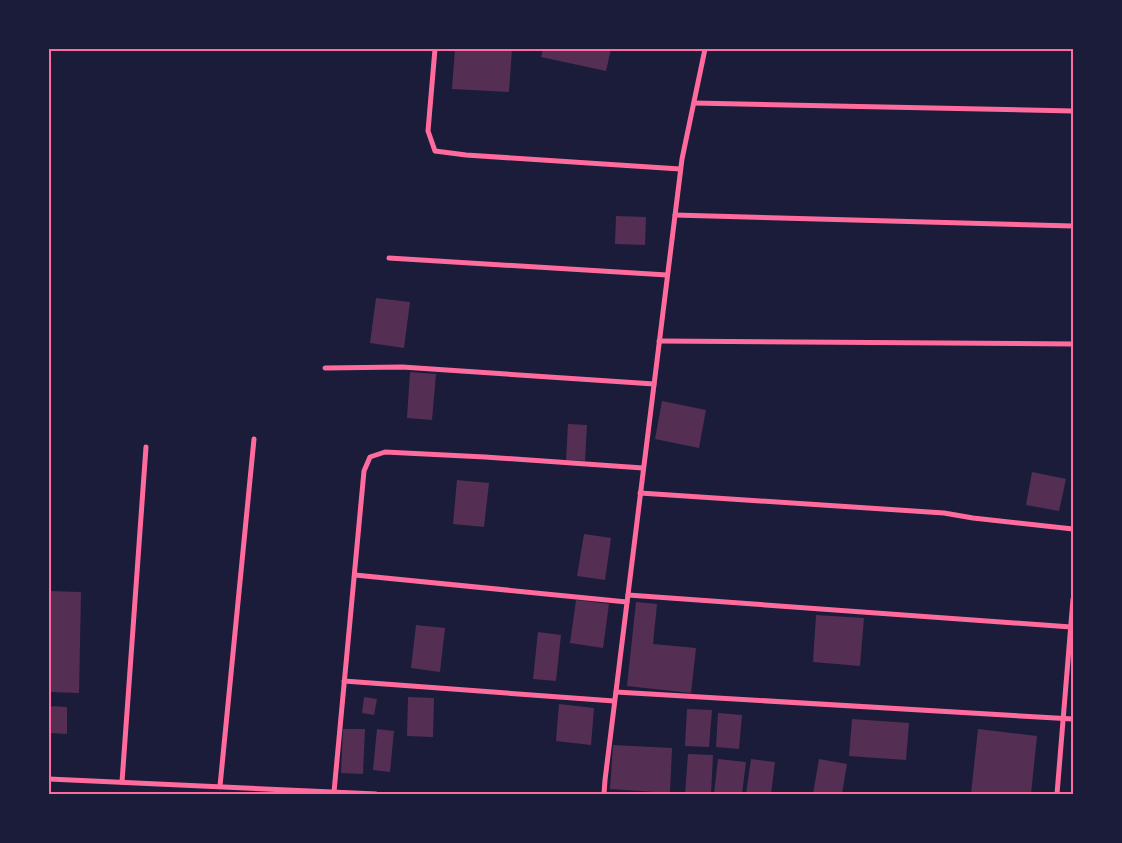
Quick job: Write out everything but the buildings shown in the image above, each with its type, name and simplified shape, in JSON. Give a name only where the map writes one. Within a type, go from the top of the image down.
[{"type":"street","points":[[435,49],[428,131],[435,150],[466,156],[680,169]]},
{"type":"street","points":[[604,794],[680,169],[705,49]]},
{"type":"street","points":[[694,103],[1073,112]]},
{"type":"street","points":[[675,215],[1073,226]]},
{"type":"street","points":[[388,258],[667,275]]},
{"type":"street","points":[[659,341],[1073,344]]},
{"type":"street","points":[[325,368],[402,367],[654,384]]},
{"type":"street","points":[[220,786],[254,439]]},
{"type":"street","points":[[122,782],[146,447]]},
{"type":"street","points":[[334,792],[364,471],[370,457],[385,452],[644,468]]},
{"type":"street","points":[[640,492],[944,513],[1073,529]]},
{"type":"street","points":[[355,575],[627,602]]},
{"type":"street","points":[[628,596],[1071,627]]},
{"type":"street","points":[[1057,794],[1073,598]]},
{"type":"street","points":[[344,681],[614,702]]},
{"type":"street","points":[[616,692],[1073,719]]},
{"type":"street","points":[[49,779],[376,794]]}]
